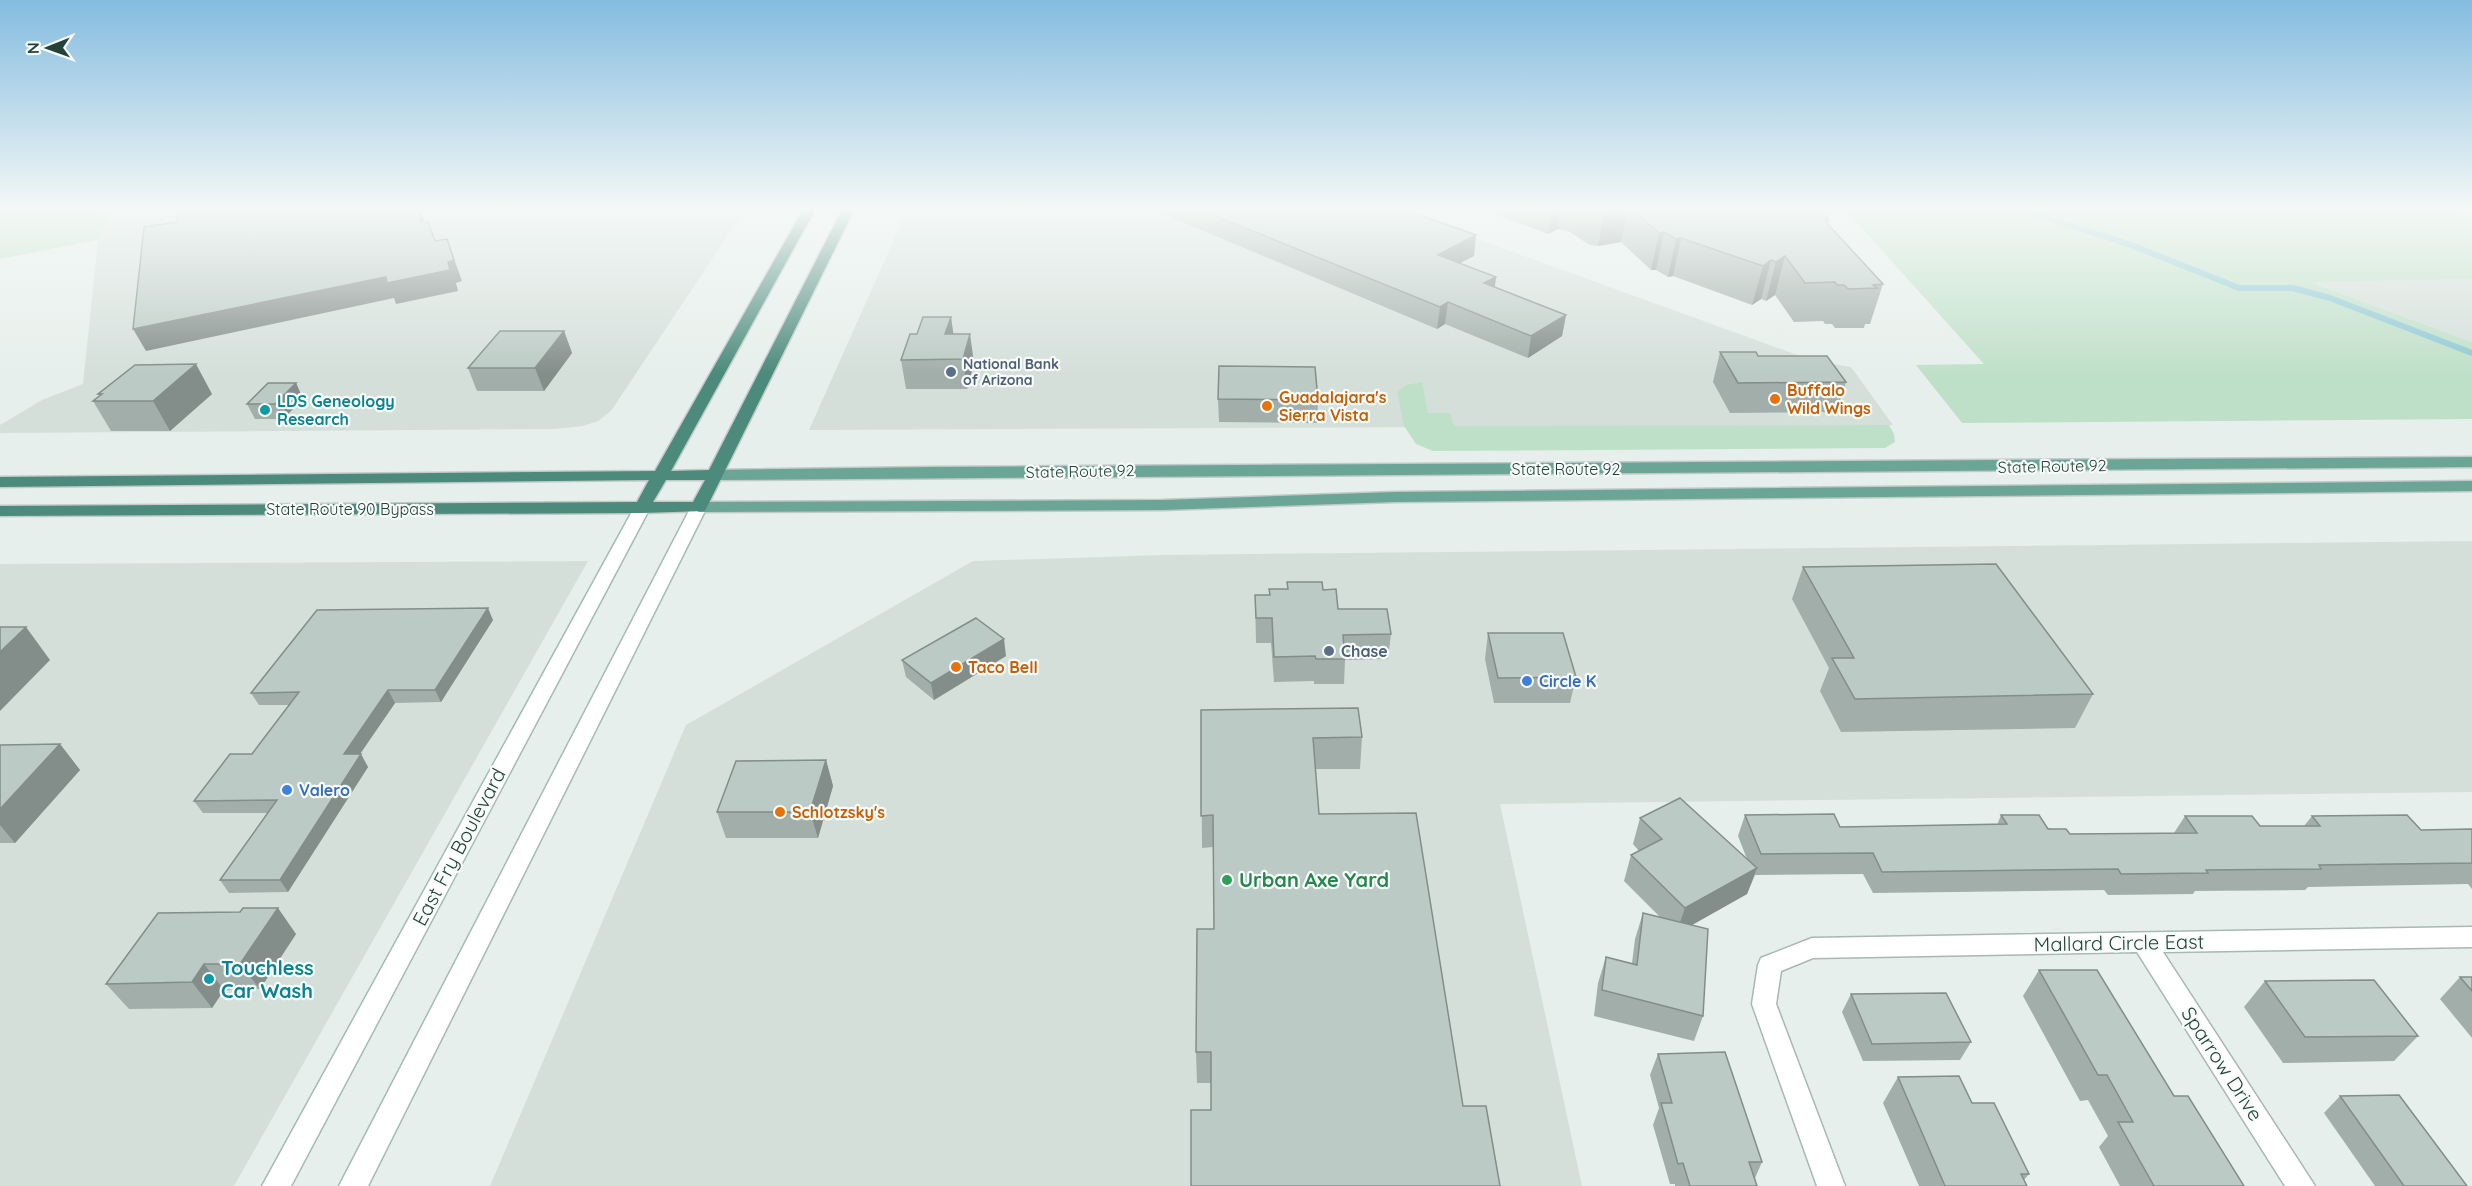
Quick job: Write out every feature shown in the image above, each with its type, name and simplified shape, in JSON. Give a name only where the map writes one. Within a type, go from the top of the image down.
[{"type":"highway","points":[[642,508],[780,263]]},
{"type":"highway","points":[[699,507],[821,263]]},
{"type":"highway","name":"State Route 92","points":[[659,475],[715,474]]},
{"type":"highway","name":"State Route 90 Bypass","points":[[0,482],[659,475]]},
{"type":"highway","name":"State Route 90 Bypass","points":[[0,511],[699,507]]},
{"type":"main road","name":"State Route 92","points":[[715,474],[1275,469],[1941,468],[2472,462]]},
{"type":"main road","name":"State Route 92","points":[[699,507],[1163,505],[1395,497],[2472,486]]},
{"type":"main road","points":[[353,1186],[699,507]]},
{"type":"main road","name":"East Fry Boulevard","points":[[276,1186],[642,508]]},
{"type":"main road","name":"Mallard Circle East","points":[[1831,1186],[1764,1004],[1770,965],[1812,948],[2472,937]]},
{"type":"main road","name":"Sparrow Drive","points":[[2144,942],[2301,1186]]},
{"type":"shaded area","points":[[96,263],[709,263],[611,411],[598,421],[583,426],[554,429],[0,433],[0,425],[42,400],[83,384]]},
{"type":"shaded area","points":[[883,263],[1544,263],[1814,361],[1851,367],[1893,425],[809,430]]},
{"type":"shaded area","points":[[2472,279],[2472,342],[2308,281]]},
{"type":"shaded area","points":[[2472,541],[2472,792],[1500,804],[1582,1186],[490,1186],[686,725],[973,561],[1164,555]]},
{"type":"shaded area","points":[[588,561],[234,1186],[0,1186],[0,564]]},
{"type":"green space","points":[[1894,263],[2472,263],[2472,279],[2310,282],[2472,342],[2472,419],[1962,423],[1916,365],[1984,364]]},
{"type":"green space","points":[[1422,382],[1428,413],[1450,413],[1454,426],[1889,425],[1895,442],[1885,448],[1433,451],[1416,444],[1404,426],[1397,392],[1406,385]]},
{"type":"building","points":[[140,263],[448,263],[450,270],[387,283],[386,277],[133,329]]},
{"type":"building","points":[[1332,263],[1460,263],[1496,277],[1484,283],[1566,315],[1531,336],[1448,302],[1440,307]]},
{"type":"building","points":[[1790,263],[1864,263],[1883,284],[1873,285],[1877,288],[1848,289],[1835,282],[1805,283]]},
{"type":"building","points":[[923,317],[951,317],[945,334],[970,334],[963,359],[901,360],[910,334],[917,334]]},
{"type":"building","points":[[500,331],[564,331],[535,368],[468,368]]},
{"type":"building","points":[[1720,352],[1756,352],[1758,356],[1827,356],[1846,382],[1738,383]]},
{"type":"building","points":[[196,364],[153,401],[93,401],[102,394],[98,394],[135,365]]},
{"type":"building","points":[[1219,366],[1315,367],[1318,400],[1218,399]]},
{"type":"building","points":[[268,383],[296,383],[275,404],[247,404]]},
{"type":"building","points":[[1996,564],[2093,694],[1855,699],[1832,658],[1854,658],[1803,567]]},
{"type":"building","points":[[1287,582],[1322,582],[1323,590],[1336,589],[1338,609],[1387,609],[1391,634],[1343,635],[1345,659],[1316,659],[1315,656],[1274,657],[1272,618],[1256,618],[1255,595],[1270,595],[1269,589],[1288,589]]},
{"type":"building","points":[[488,608],[435,690],[388,690],[344,754],[361,754],[280,880],[220,880],[277,800],[194,801],[230,754],[252,754],[299,692],[251,693],[317,610]]},
{"type":"building","points":[[976,618],[1004,639],[931,683],[902,660]]},
{"type":"building","points":[[0,627],[26,627],[0,652]]},
{"type":"building","points":[[1488,633],[1563,633],[1576,677],[1498,678]]},
{"type":"building","points":[[1358,708],[1362,737],[1313,738],[1319,814],[1416,813],[1463,1106],[1486,1106],[1500,1186],[1191,1186],[1191,1110],[1211,1110],[1211,1052],[1196,1052],[1197,929],[1214,929],[1213,815],[1201,816],[1201,710]]},
{"type":"building","points":[[60,744],[0,809],[0,745]]},
{"type":"building","points":[[826,760],[810,812],[717,812],[736,761]]},
{"type":"building","points":[[1680,798],[1757,868],[1685,908],[1631,855],[1662,839],[1640,818]]},
{"type":"building","points":[[1834,814],[1840,827],[2007,824],[2001,815],[2039,815],[2048,829],[2066,829],[2070,834],[2197,833],[2185,816],[2252,816],[2260,826],[2320,826],[2312,816],[2407,815],[2421,830],[2472,829],[2472,863],[2319,865],[2321,869],[2206,870],[2208,873],[2121,874],[2118,869],[1882,872],[1873,853],[1761,854],[1745,815]]},
{"type":"building","points":[[243,908],[278,908],[240,964],[204,964],[192,982],[106,984],[158,913],[240,912]]},
{"type":"building","points":[[1643,913],[1708,929],[1703,1016],[1602,990],[1606,957],[1637,965]]},
{"type":"building","points":[[2039,970],[2097,970],[2174,1096],[2188,1096],[2244,1186],[2154,1186],[2118,1122],[2133,1122],[2107,1075],[2098,1075]]},
{"type":"building","points":[[2460,977],[2472,977],[2472,991]]},
{"type":"building","points":[[2374,980],[2418,1036],[2305,1037],[2265,981]]},
{"type":"building","points":[[1946,993],[1971,1042],[1872,1044],[1851,994]]},
{"type":"building","points":[[1725,1052],[1762,1162],[1749,1162],[1757,1186],[1690,1186],[1683,1163],[1678,1164],[1661,1103],[1672,1103],[1658,1054]]},
{"type":"building","points":[[1959,1076],[1972,1103],[1994,1103],[2029,1174],[2021,1174],[2027,1186],[1945,1186],[1898,1077]]},
{"type":"building","points":[[2399,1095],[2467,1186],[2404,1186],[2340,1096]]},
{"type":"waterway","points":[[2177,263],[2239,288],[2292,288],[2330,298],[2472,353]]},
{"type":"place","name":"National Bank of Arizona","points":[[951,372]]},
{"type":"place","name":"Buffalo Wild Wings","points":[[1775,399]]},
{"type":"place","name":"Guadalajara's Sierra Vista","points":[[1267,406]]},
{"type":"place","name":"LDS Geneology Research","points":[[265,410]]},
{"type":"place","name":"Chase","points":[[1329,651]]},
{"type":"place","name":"Taco Bell","points":[[956,667]]},
{"type":"place","name":"Circle K","points":[[1527,681]]},
{"type":"place","name":"Valero","points":[[287,790]]},
{"type":"place","name":"Schlotzsky's","points":[[780,812]]},
{"type":"place","name":"Urban Axe Yard","points":[[1227,880]]},
{"type":"place","name":"Touchless Car Wash","points":[[209,979]]}]
